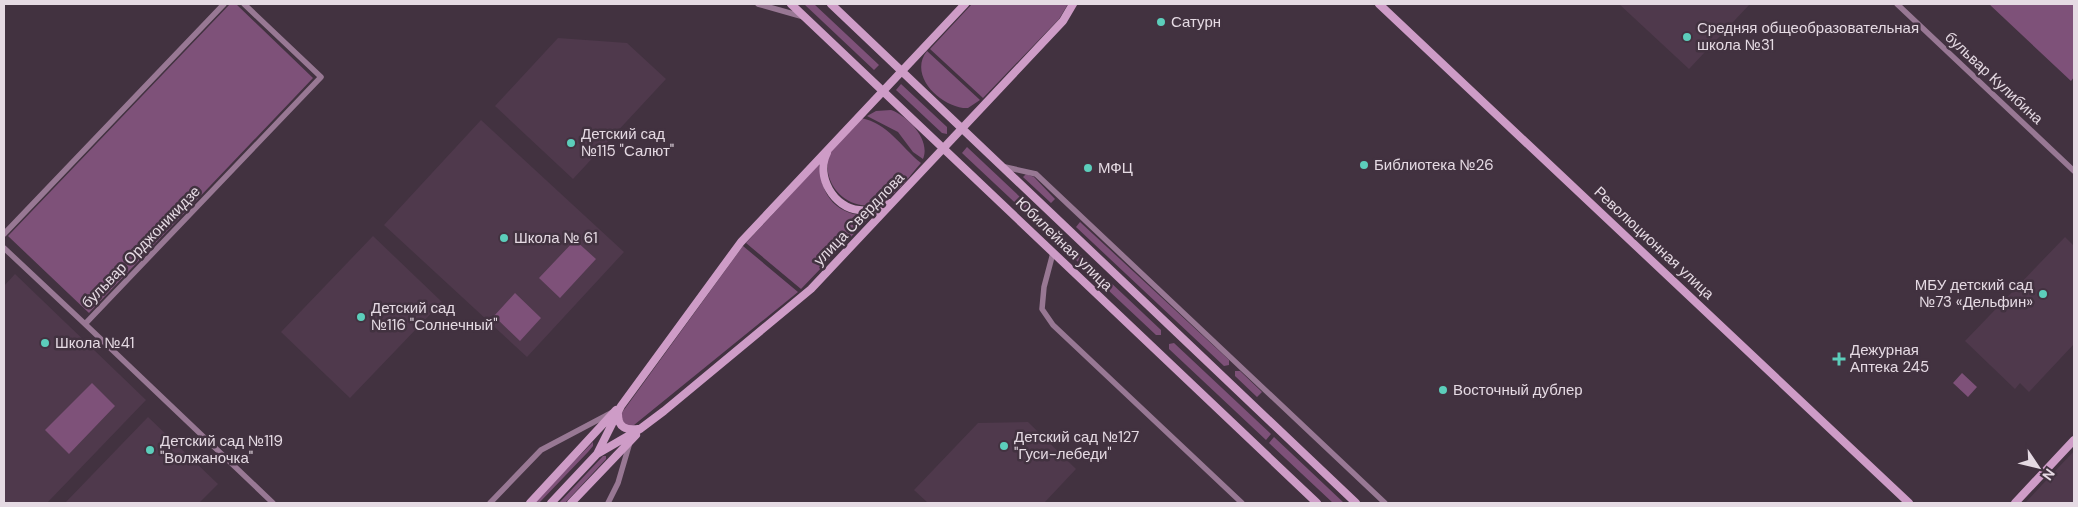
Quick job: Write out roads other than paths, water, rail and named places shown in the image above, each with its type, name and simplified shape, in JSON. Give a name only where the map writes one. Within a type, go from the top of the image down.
[{"type":"main road","name":"Юбилейная улица","points":[[792,4],[1317,503]]},
{"type":"main road","name":"Юбилейная улица","points":[[832,4],[1356,503]]},
{"type":"main road","name":"улица Свердлова","points":[[530,503],[618,410],[741,242],[965,4]]},
{"type":"main road","name":"улица Свердлова","points":[[551,503],[597,454],[640,429],[811,289],[1063,22],[1073,4]]},
{"type":"main road","name":"Революционная улица","points":[[1379,4],[1909,503]]},
{"type":"main road","points":[[831,147],[823,162],[823,173],[826,183],[839,202],[852,209],[870,210],[896,200]]},
{"type":"main road","name":"улица Свердлова","points":[[597,454],[618,410]]},
{"type":"main road","points":[[618,410],[618,421],[622,427],[627,430],[640,429]]},
{"type":"main road","name":"улица Свердлова","points":[[571,503],[630,442],[640,429]]},
{"type":"main road","points":[[2015,503],[2074,440]]},
{"type":"street","points":[[4,234],[224,4]]},
{"type":"street","name":"бульвар Орджоникидзе","points":[[244,4],[322,77],[85,324],[273,503]]},
{"type":"street","points":[[758,4],[806,18]]},
{"type":"street","name":"бульвар Кулибина","points":[[1897,4],[2074,171]]},
{"type":"street","points":[[1005,167],[1036,174],[1385,503]]},
{"type":"street","points":[[4,248],[85,324]]},
{"type":"street","points":[[1053,253],[1044,287],[1042,309],[1047,317],[1242,503]]},
{"type":"street","points":[[490,503],[541,450],[618,410]]},
{"type":"street","points":[[608,503],[618,483],[630,442]]},
{"type":"place","name":"Сатурн","points":[[1161,22]]},
{"type":"place","name":"Средняя общеобразовательная школа №31","points":[[1687,37]]},
{"type":"place","name":"Детский сад №115 \"Салют\"","points":[[571,143]]},
{"type":"place","name":"Библиотека №26","points":[[1364,165]]},
{"type":"place","name":"МФЦ","points":[[1088,168]]},
{"type":"place","name":"Школа № 61","points":[[504,238]]},
{"type":"place","name":"МБУ детский сад №73 «Дельфин»","points":[[2043,294]]},
{"type":"place","name":"Детский сад №116 \"Солнечный\"","points":[[361,317]]},
{"type":"place","name":"Школа №41","points":[[45,343]]},
{"type":"place","name":"Дежурная Аптека 245","points":[[1839,359]]},
{"type":"place","name":"Восточный дублер","points":[[1443,390]]},
{"type":"place","name":"Детский сад №127 \"Гуси-лебеди\"","points":[[1004,446]]},
{"type":"place","name":"Детский сад №119 \"Волжаночка\"","points":[[150,450]]}]
